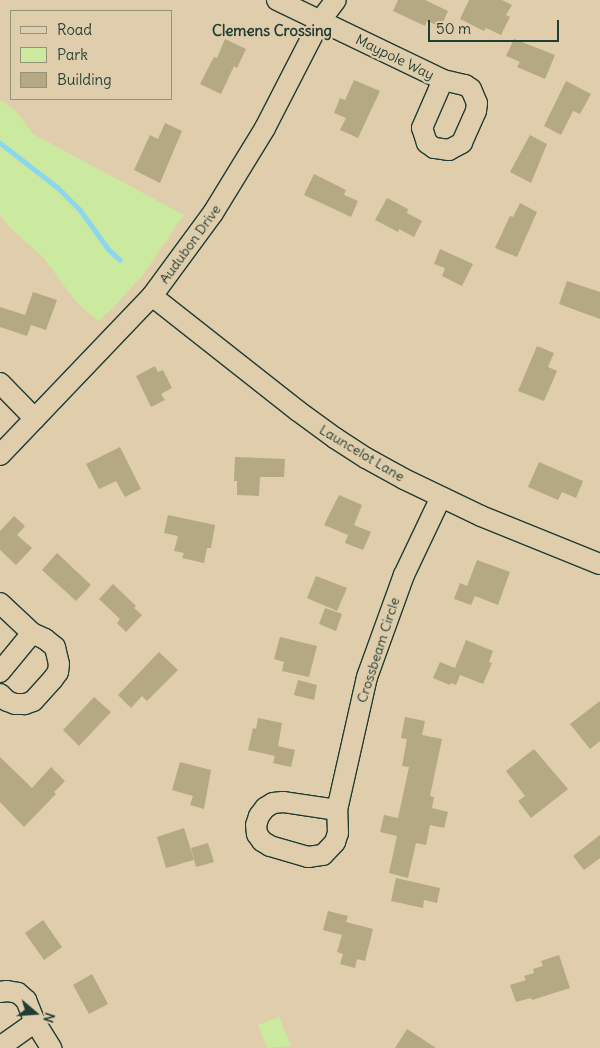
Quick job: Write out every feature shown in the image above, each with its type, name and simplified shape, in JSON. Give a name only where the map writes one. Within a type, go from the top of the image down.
[{"type":"street","name":"Maypole Way","points":[[277,0],[443,80]]},
{"type":"street","name":"Audubon Drive","points":[[0,455],[152,296],[214,213],[265,128],[320,21],[336,0]]},
{"type":"street","name":"Launcelot Lane","points":[[152,296],[335,438],[396,475],[520,532],[600,564]]},
{"type":"street","points":[[0,383],[35,419]]},
{"type":"street","name":"Crossbeam Circle","points":[[337,810],[367,677],[404,575],[441,497]]},
{"type":"street","points":[[0,602],[32,633],[46,639],[55,648],[59,664],[58,672],[33,701],[25,704],[7,702],[0,694]]},
{"type":"street","points":[[0,672],[32,633]]},
{"type":"street","points":[[0,992],[7,991],[22,997],[31,1008],[35,1022],[51,1048]]},
{"type":"street","points":[[0,1047],[35,1022]]},
{"type":"green space","points":[[0,100],[16,111],[33,134],[184,215],[142,276],[110,311],[98,321],[77,303],[43,257],[8,226],[0,215]]},
{"type":"green space","points":[[279,1017],[291,1046],[267,1048],[258,1025]]},
{"type":"building","points":[[398,0],[425,0],[448,11],[441,27],[427,21],[425,26],[393,11]]},
{"type":"building","points":[[469,0],[502,0],[512,5],[506,15],[510,17],[501,35],[486,28],[484,31],[460,19]]},
{"type":"building","points":[[225,39],[246,49],[237,68],[234,66],[221,94],[200,84],[214,57],[217,58]]},
{"type":"building","points":[[514,39],[555,55],[545,79],[517,67],[520,62],[506,56]]},
{"type":"building","points":[[354,80],[380,91],[358,138],[340,130],[346,118],[334,113],[340,98],[345,100]]},
{"type":"building","points":[[566,81],[591,94],[580,114],[573,111],[561,135],[544,126]]},
{"type":"building","points":[[165,123],[182,131],[160,183],[134,170],[150,135],[158,139]]},
{"type":"building","points":[[530,135],[547,144],[531,183],[510,172]]},
{"type":"building","points":[[314,174],[346,190],[344,195],[358,201],[351,217],[304,195]]},
{"type":"building","points":[[387,198],[408,209],[407,213],[422,221],[414,237],[399,229],[398,232],[375,220]]},
{"type":"building","points":[[520,203],[537,212],[517,257],[495,248],[510,216],[513,217]]},
{"type":"building","points":[[440,249],[473,264],[462,286],[442,276],[445,268],[434,264]]},
{"type":"building","points":[[567,281],[600,292],[600,319],[559,304]]},
{"type":"building","points":[[33,292],[57,300],[46,330],[31,325],[27,336],[0,327],[0,307],[25,315]]},
{"type":"building","points":[[537,346],[554,353],[548,367],[557,371],[544,401],[518,391]]},
{"type":"building","points":[[155,366],[158,372],[163,370],[172,388],[161,394],[165,400],[151,407],[136,376]]},
{"type":"building","points":[[120,447],[141,489],[125,497],[116,481],[99,489],[86,464]]},
{"type":"building","points":[[235,457],[285,459],[284,477],[260,477],[259,496],[237,495],[237,481],[234,481]]},
{"type":"building","points":[[539,462],[583,481],[576,498],[562,492],[558,500],[528,487]]},
{"type":"building","points":[[339,495],[362,505],[354,525],[371,532],[363,550],[345,543],[348,535],[324,525]]},
{"type":"building","points":[[168,515],[215,525],[211,548],[207,548],[204,563],[182,558],[184,553],[174,551],[178,536],[164,533]]},
{"type":"building","points":[[14,516],[25,526],[17,535],[32,548],[16,565],[0,550],[0,531]]},
{"type":"building","points":[[57,553],[91,585],[76,601],[42,570]]},
{"type":"building","points":[[477,560],[510,572],[498,605],[475,596],[471,605],[454,599],[460,583],[467,586]]},
{"type":"building","points":[[316,576],[347,588],[337,611],[307,598]]},
{"type":"building","points":[[113,584],[136,606],[134,608],[142,615],[126,632],[117,623],[120,619],[99,599]]},
{"type":"building","points":[[325,608],[342,614],[336,631],[319,624]]},
{"type":"building","points":[[280,637],[317,646],[309,677],[282,671],[284,662],[274,659]]},
{"type":"building","points":[[466,640],[493,651],[489,662],[492,663],[483,684],[460,675],[456,685],[451,683],[450,685],[433,678],[440,662],[455,668]]},
{"type":"building","points":[[159,652],[178,670],[147,701],[142,696],[131,708],[118,695]]},
{"type":"building","points":[[298,680],[317,685],[314,700],[294,695]]},
{"type":"building","points":[[94,697],[111,712],[79,746],[63,730]]},
{"type":"building","points":[[600,701],[600,741],[590,749],[570,724]]},
{"type":"building","points":[[405,717],[425,721],[422,735],[442,739],[430,796],[434,797],[432,808],[448,812],[444,828],[430,825],[426,845],[416,843],[408,878],[389,873],[397,836],[380,832],[384,815],[398,818],[409,767],[402,766],[407,739],[401,738]]},
{"type":"building","points":[[258,718],[282,723],[278,746],[295,750],[291,767],[273,763],[275,756],[248,750],[253,728],[256,729]]},
{"type":"building","points":[[534,749],[568,789],[531,818],[518,801],[525,796],[506,771]]},
{"type":"building","points":[[0,757],[32,788],[51,767],[65,781],[54,792],[56,794],[24,827],[0,802]]},
{"type":"building","points":[[180,762],[211,770],[204,809],[190,805],[193,796],[172,790]]},
{"type":"building","points":[[184,828],[194,860],[166,868],[157,837]]},
{"type":"building","points":[[600,835],[600,858],[584,870],[573,856]]},
{"type":"building","points":[[208,843],[214,862],[196,867],[191,848]]},
{"type":"building","points":[[396,878],[440,888],[437,903],[424,900],[423,908],[391,901]]},
{"type":"building","points":[[328,911],[348,916],[346,922],[373,929],[365,961],[357,959],[355,968],[340,964],[343,954],[337,952],[342,935],[323,930]]},
{"type":"building","points":[[43,920],[62,947],[44,960],[25,933]]},
{"type":"building","points":[[559,955],[570,988],[532,1000],[531,998],[516,1002],[510,985],[526,980],[524,976],[534,973],[533,969],[543,966],[541,961]]},
{"type":"building","points":[[92,974],[108,1004],[89,1014],[73,985]]},
{"type":"building","points":[[407,1029],[436,1048],[395,1048]]},
{"type":"waterway","points":[[0,143],[58,188],[80,210],[108,249],[120,260]]},
{"type":"district","name":"Clemens Crossing","points":[[272,31]]}]
